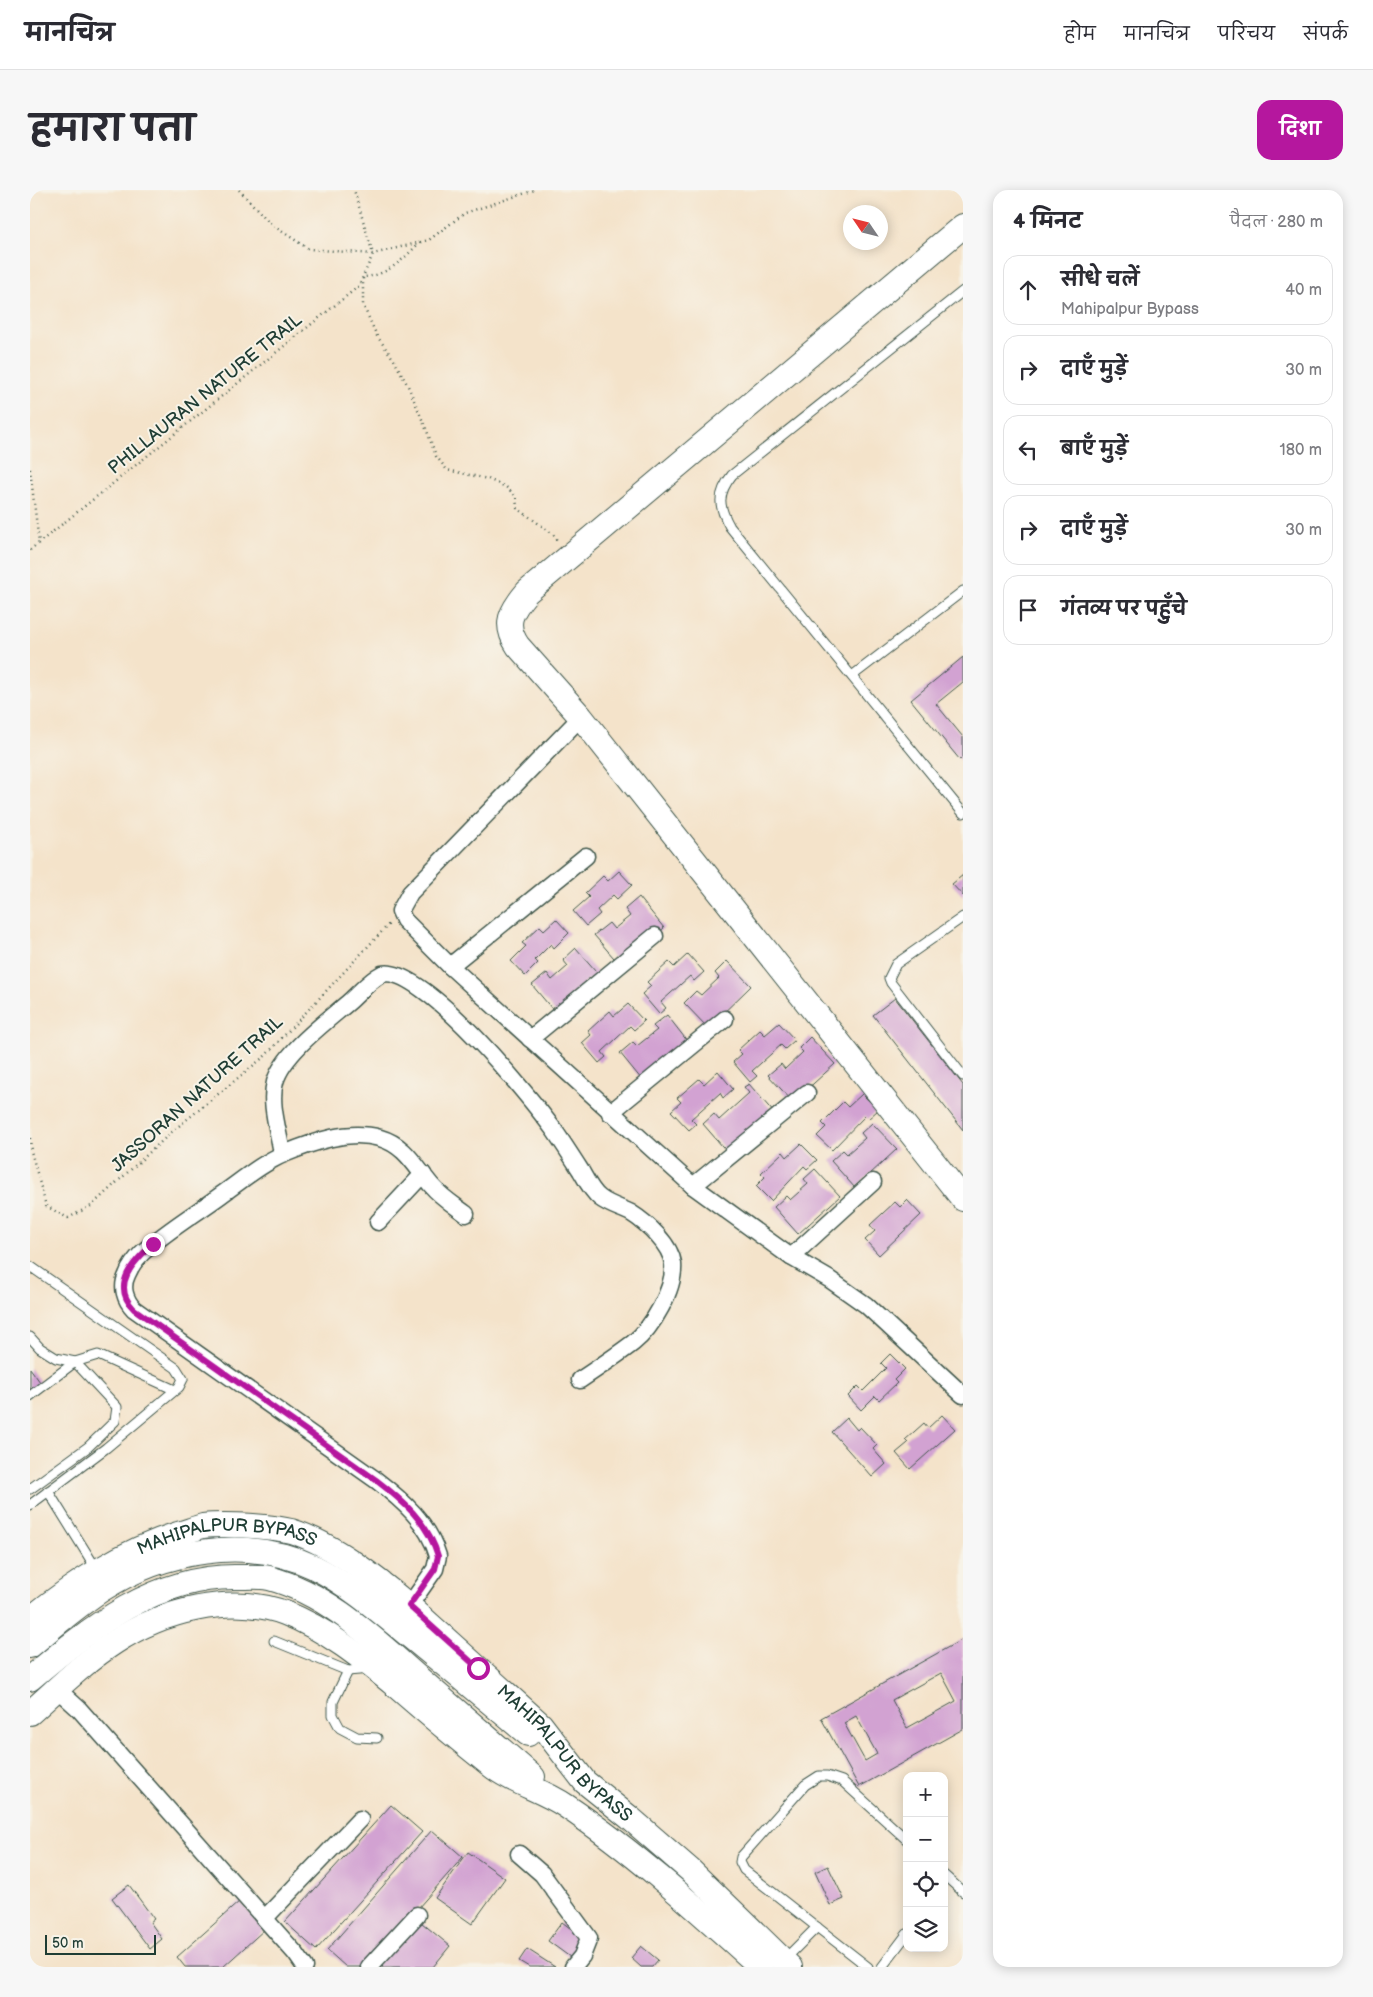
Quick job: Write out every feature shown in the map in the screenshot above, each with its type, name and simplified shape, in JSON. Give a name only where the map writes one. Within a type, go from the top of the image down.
[{"type":"street","points":[[963,226],[527,592],[515,606],[510,618],[510,629],[518,646],[581,717],[963,1200]]},
{"type":"street","points":[[581,717],[410,893],[400,911],[404,920],[410,929],[450,966],[610,1113],[693,1186],[791,1257],[829,1280],[866,1306],[963,1395]]},
{"type":"street","points":[[450,966],[586,856]]},
{"type":"street","points":[[530,1039],[656,936]]},
{"type":"street","points":[[282,1154],[273,1090],[275,1080],[303,1043],[382,974],[398,975],[430,994],[463,1024],[536,1106],[555,1131],[598,1197],[633,1214],[656,1235],[671,1256],[673,1272],[670,1288],[649,1325],[634,1342],[580,1380]]},
{"type":"street","points":[[610,1113],[725,1019]]},
{"type":"street","points":[[693,1186],[807,1092]]},
{"type":"street","points":[[409,1606],[435,1569],[438,1556],[424,1527],[408,1506],[376,1480],[134,1309],[128,1303],[124,1285],[131,1266],[153,1244],[282,1154],[326,1139],[359,1134],[370,1135],[396,1144],[409,1156],[446,1200],[466,1214]]},
{"type":"street","points":[[378,1222],[423,1174]]},
{"type":"street","points":[[791,1257],[873,1182]]},
{"type":"street","name":"MAHIPALPUR BYPASS","points":[[30,1619],[97,1571],[130,1552],[202,1526],[264,1527],[289,1531],[313,1540],[357,1566],[390,1589],[541,1726],[585,1782],[691,1871],[778,1965]]},
{"type":"street","points":[[30,1646],[102,1590],[136,1572],[167,1560],[203,1551],[236,1549],[276,1554],[313,1567],[356,1592],[585,1782]]},
{"type":"street","points":[[30,1679],[72,1643],[118,1612],[144,1598],[180,1584],[222,1577],[268,1578],[303,1591],[344,1616],[383,1647],[564,1805]]},
{"type":"street","name":"MAHIPALPUR BYPASS","points":[[30,1713],[94,1657],[116,1641],[155,1620],[191,1609],[245,1605],[286,1613],[338,1641],[375,1669],[494,1768],[564,1805],[778,1965]]},
{"type":"street","points":[[57,1689],[79,1709],[265,1918],[305,1967]]},
{"type":"street","points":[[265,1918],[360,1819]]},
{"type":"street","points":[[519,1854],[542,1874],[589,1938],[582,1956],[573,1967]]},
{"type":"street","points":[[369,1967],[417,1915]]},
{"type":"lane","points":[[963,291],[732,475],[721,494],[720,506],[730,527],[963,813]]},
{"type":"lane","points":[[852,676],[963,591]]},
{"type":"lane","points":[[963,917],[896,964],[889,978],[963,1076]]},
{"type":"lane","points":[[30,1266],[176,1368],[183,1379],[175,1390],[106,1448],[30,1505]]},
{"type":"lane","points":[[30,1337],[40,1348],[56,1358],[75,1362],[116,1407],[115,1421],[88,1447],[30,1489]]},
{"type":"lane","points":[[30,1396],[75,1362],[98,1355],[175,1390]]},
{"type":"lane","points":[[48,1491],[97,1571]]},
{"type":"lane","points":[[274,1641],[348,1671],[375,1669]]},
{"type":"lane","points":[[348,1671],[333,1702],[333,1715],[340,1728],[357,1738],[377,1738]]},
{"type":"lane","points":[[868,1967],[744,1870],[740,1862],[744,1853],[805,1785],[819,1776],[827,1776],[842,1781],[903,1836]]},
{"type":"lane","points":[[948,1881],[963,1892]]},
{"type":"lane","points":[[778,1965],[817,1927]]},
{"type":"lane","points":[[882,1967],[903,1939]]},
{"type":"path","points":[[239,190],[272,225],[309,249],[374,254],[430,240],[465,213],[535,190]]},
{"type":"path","points":[[354,190],[374,254]]},
{"type":"path","points":[[420,242],[401,261],[377,276],[363,277],[363,305],[377,336],[394,360],[408,386],[436,456],[447,470],[488,479],[506,487],[516,496],[517,508],[553,534],[569,558]]},
{"type":"path","name":"PHILLAURAN NATURE TRAIL","points":[[30,550],[359,286],[374,254]]},
{"type":"path","points":[[30,469],[39,543]]},
{"type":"path","name":"JASSORAN NATURE TRAIL","points":[[30,1138],[31,1151],[46,1206],[68,1218],[91,1206],[174,1130],[265,1056],[400,911]]},
{"type":"building","points":[[963,657],[963,682],[936,704],[963,737],[963,757],[960,760],[911,700]]},
{"type":"building","points":[[619,871],[632,885],[617,899],[613,895],[597,910],[600,914],[586,926],[573,911],[589,897],[585,893],[603,876],[608,881]]},
{"type":"building","points":[[963,875],[963,896],[952,884]]},
{"type":"building","points":[[639,897],[664,928],[620,965],[594,935],[609,923],[614,929],[630,916],[625,909]]},
{"type":"building","points":[[556,919],[569,933],[554,948],[551,944],[535,960],[538,963],[525,976],[511,961],[526,946],[522,943],[540,926],[544,930]]},
{"type":"building","points":[[576,948],[602,978],[594,985],[589,979],[568,998],[558,1016],[532,985],[547,973],[552,980],[568,966],[563,960]]},
{"type":"building","points":[[688,954],[704,972],[694,981],[690,976],[661,1002],[666,1008],[659,1014],[642,994],[651,986],[647,982],[669,962],[674,967]]},
{"type":"building","points":[[727,961],[751,986],[708,1028],[684,1003],[696,991],[701,995],[719,978],[715,973]]},
{"type":"building","points":[[895,998],[963,1085],[963,1130],[873,1015]]},
{"type":"building","points":[[628,1004],[644,1021],[634,1030],[630,1026],[602,1052],[606,1057],[599,1063],[582,1043],[591,1035],[588,1031],[610,1011],[614,1016]]},
{"type":"building","points":[[667,1015],[688,1042],[642,1080],[620,1053],[633,1042],[637,1046],[657,1030],[653,1026]]},
{"type":"building","points":[[779,1023],[795,1040],[785,1049],[781,1045],[752,1071],[757,1076],[750,1082],[733,1062],[742,1054],[738,1050],[760,1030],[765,1035]]},
{"type":"building","points":[[810,1037],[835,1064],[793,1102],[768,1075],[781,1064],[785,1069],[803,1052],[799,1048]]},
{"type":"building","points":[[718,1071],[733,1089],[723,1098],[720,1093],[691,1119],[696,1124],[689,1130],[671,1111],[681,1102],[677,1098],[699,1079],[704,1084]]},
{"type":"building","points":[[749,1084],[775,1114],[729,1154],[703,1124],[714,1114],[719,1120],[749,1093],[744,1087]]},
{"type":"building","points":[[862,1094],[878,1110],[868,1119],[865,1116],[832,1150],[817,1136],[826,1127],[822,1123],[843,1102],[848,1107]]},
{"type":"building","points":[[872,1123],[897,1149],[855,1188],[831,1161],[843,1150],[847,1154],[865,1138],[861,1133]]},
{"type":"building","points":[[801,1144],[817,1160],[807,1169],[804,1166],[771,1201],[756,1186],[765,1177],[761,1173],[783,1152],[787,1157]]},
{"type":"building","points":[[815,1169],[840,1196],[798,1234],[774,1207],[786,1196],[790,1200],[808,1184],[804,1179]]},
{"type":"building","points":[[907,1200],[921,1215],[879,1255],[865,1240],[875,1231],[870,1225],[895,1202],[900,1207]]},
{"type":"building","points":[[890,1354],[905,1369],[894,1380],[897,1383],[879,1400],[875,1396],[861,1410],[848,1396],[858,1386],[863,1391],[886,1368],[881,1363]]},
{"type":"building","points":[[30,1368],[40,1382],[30,1390]]},
{"type":"building","points":[[942,1415],[955,1429],[910,1469],[896,1453],[908,1443],[905,1440],[924,1423],[928,1428]]},
{"type":"building","points":[[847,1418],[857,1430],[860,1427],[877,1445],[873,1449],[886,1464],[872,1477],[832,1432]]},
{"type":"building","points":[[963,1639],[963,1729],[859,1787],[821,1718]],"holes":[[[941,1673],[956,1701],[907,1728],[892,1700]],[[856,1716],[877,1754],[865,1761],[844,1723]]]},
{"type":"building","points":[[391,1805],[422,1832],[316,1950],[285,1922]]},
{"type":"building","points":[[432,1830],[463,1857],[366,1967],[346,1967],[327,1950]]},
{"type":"building","points":[[468,1852],[505,1878],[472,1924],[435,1898]]},
{"type":"building","points":[[828,1866],[844,1899],[830,1905],[815,1872]]},
{"type":"building","points":[[129,1885],[154,1919],[150,1922],[162,1939],[150,1949],[112,1898]]},
{"type":"building","points":[[240,1901],[265,1929],[223,1967],[185,1967],[177,1957]]},
{"type":"building","points":[[416,1918],[450,1946],[433,1967],[375,1967]]},
{"type":"building","points":[[562,1922],[587,1941],[574,1960],[548,1941]]},
{"type":"building","points":[[641,1946],[658,1960],[652,1967],[641,1967],[631,1958]]},
{"type":"building","points":[[527,1949],[555,1967],[529,1967],[519,1961]]},
{"type":"route","points":[[153,1244],[131,1266],[126,1275],[124,1285],[128,1303],[393,1492],[408,1506],[424,1527],[436,1548],[438,1556],[435,1569],[409,1606],[478,1668]]}]
